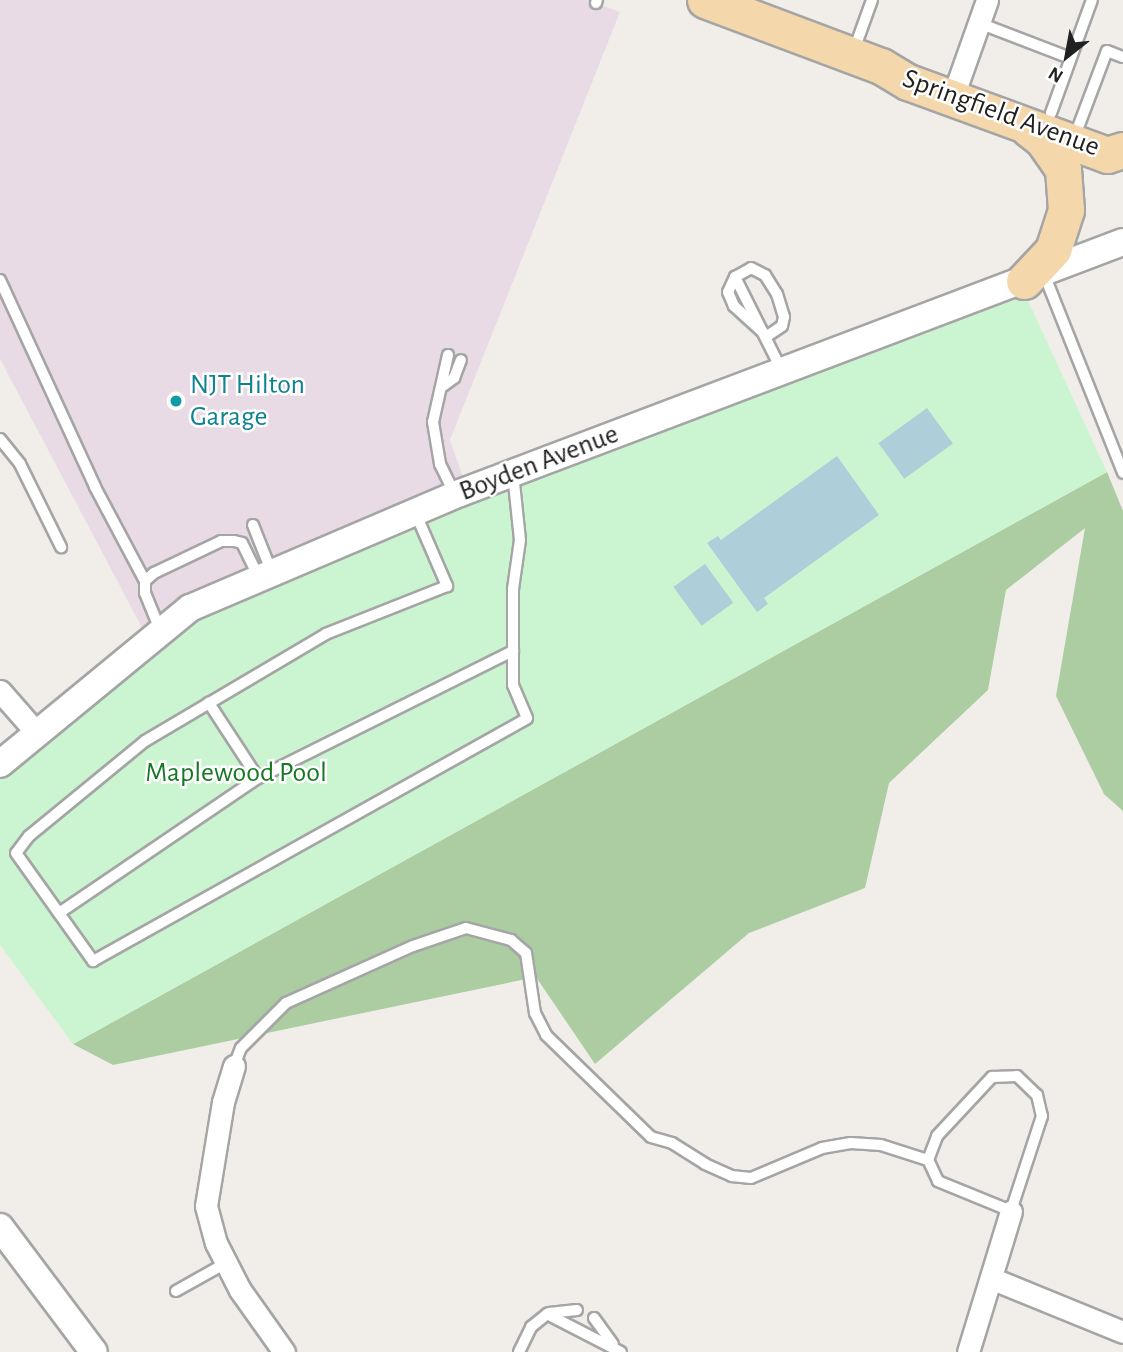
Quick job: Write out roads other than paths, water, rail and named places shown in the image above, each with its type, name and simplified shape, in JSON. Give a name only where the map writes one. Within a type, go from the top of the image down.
[{"type":"main road","name":"Springfield Avenue","points":[[722,3],[867,61],[908,82],[1107,155],[1123,150],[1115,138],[1065,119],[911,67],[867,61]]},
{"type":"main road","points":[[1007,118],[1043,140],[1063,169],[1067,190],[1066,210],[1055,246],[1034,277]]},
{"type":"street","points":[[958,82],[987,0]]},
{"type":"street","name":"Boyden Avenue","points":[[0,764],[190,608],[513,472],[1123,242]]},
{"type":"street","points":[[0,691],[36,732]]},
{"type":"street","points":[[234,1066],[223,1102],[206,1206],[226,1263],[284,1352]]},
{"type":"street","points":[[968,1352],[993,1279],[1011,1211]]},
{"type":"street","points":[[0,1227],[94,1352]]},
{"type":"street","points":[[993,1279],[1123,1332]]},
{"type":"lane","points":[[867,61],[872,0]]},
{"type":"lane","points":[[1065,119],[1070,58],[1092,0]]},
{"type":"lane","points":[[979,23],[1070,58]]},
{"type":"lane","points":[[1065,119],[1107,51],[1123,57]]},
{"type":"lane","points":[[768,336],[782,326],[777,294],[765,275],[751,268],[735,278],[728,292],[734,306],[768,336],[782,371]]},
{"type":"lane","points":[[1034,277],[1123,472]]},
{"type":"lane","points":[[0,280],[95,488],[145,581],[161,632]]},
{"type":"lane","points":[[448,355],[440,375],[443,386],[433,422],[440,464],[455,495]]},
{"type":"lane","points":[[443,386],[454,378],[461,360]]},
{"type":"lane","points":[[0,439],[20,464],[61,547]]},
{"type":"lane","points":[[415,512],[447,586],[326,634],[145,741],[29,836],[16,853],[93,961],[527,718],[513,685],[513,589],[520,540],[513,472]]},
{"type":"lane","points":[[253,525],[266,576]]},
{"type":"lane","points":[[145,581],[221,541],[242,543],[266,576]]},
{"type":"lane","points":[[59,913],[258,778],[513,651]]},
{"type":"lane","points":[[209,703],[258,778]]},
{"type":"lane","points":[[234,1066],[241,1048],[286,1003],[414,946],[466,928],[511,940],[526,953],[534,1013],[546,1035],[651,1137],[671,1143],[705,1164],[732,1176],[751,1178],[822,1148],[851,1143],[881,1146],[928,1160]]},
{"type":"lane","points":[[1017,1076],[1037,1095],[1042,1116],[1011,1211],[938,1181],[928,1160],[937,1136],[992,1077],[1017,1076]]},
{"type":"lane","points":[[176,1291],[226,1263]]},
{"type":"lane","points":[[519,1352],[531,1327],[547,1314],[577,1310]]},
{"type":"lane","points":[[547,1314],[618,1349]]},
{"type":"lane","points":[[594,1318],[618,1349]]},
{"type":"water","points":[[927,408],[953,444],[904,479],[878,443]]},
{"type":"water","points":[[837,456],[879,515],[764,598],[768,604],[757,612],[707,543],[718,536],[721,540]]},
{"type":"water","points":[[705,564],[733,603],[702,626],[673,587]]},
{"type":"place","name":"NJT Hilton Garage","points":[[176,401]]},
{"type":"park label","name":"Maplewood Pool","points":[[236,773]]}]
